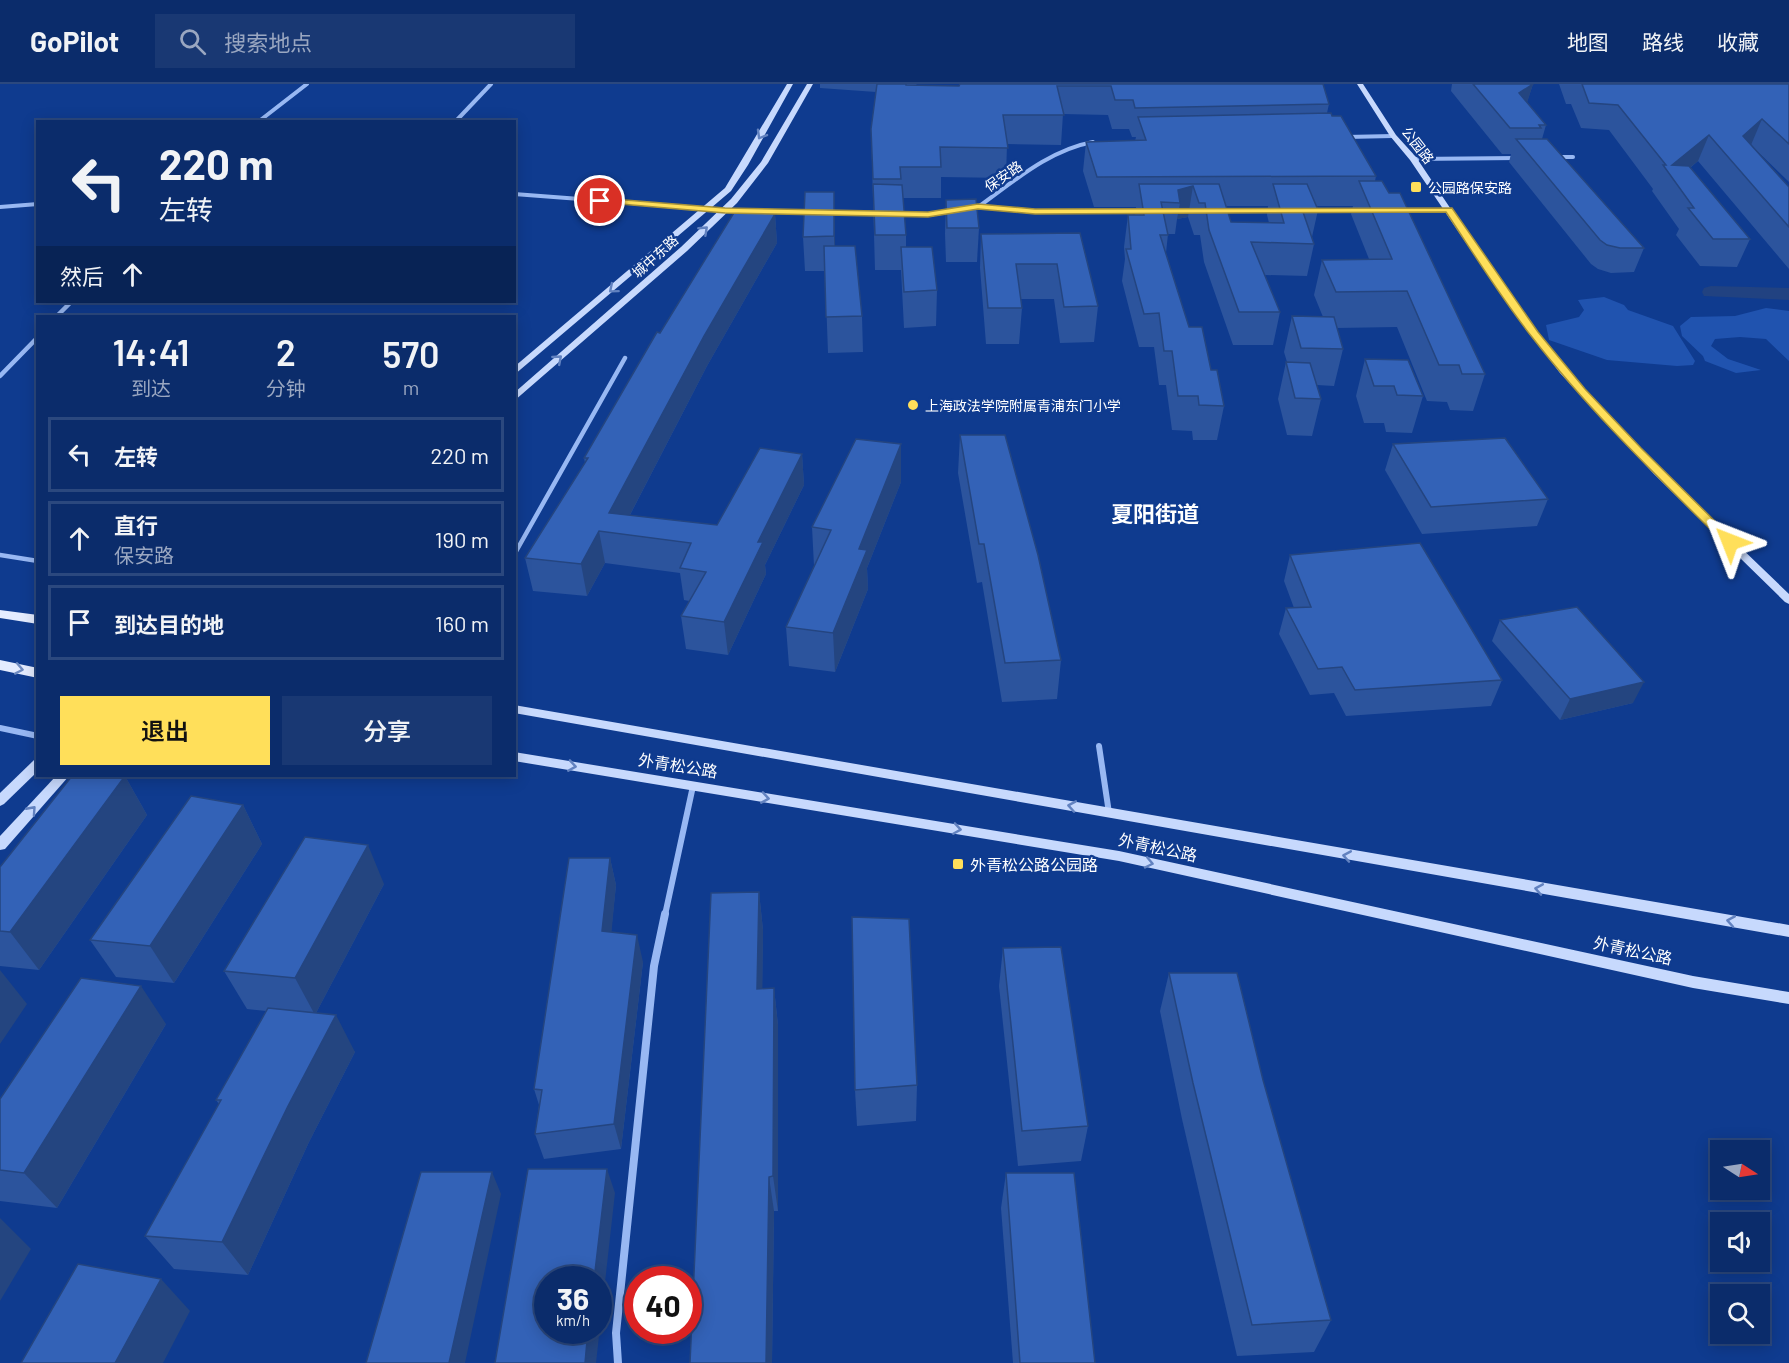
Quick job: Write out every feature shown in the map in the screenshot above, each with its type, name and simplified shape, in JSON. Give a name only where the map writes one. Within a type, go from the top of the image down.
[{"type":"main road","name":"城中东路","points":[[516,370],[728,189],[790,84]]},
{"type":"main road","name":"城中东路","points":[[516,396],[725,210],[764,163],[810,84]]},
{"type":"main road","name":"公园路","points":[[1360,84],[1393,136],[1413,159],[1534,334],[1582,391],[1637,450],[1789,600]]},
{"type":"main road","points":[[0,614],[36,620]]},
{"type":"main road","points":[[0,665],[36,673]]},
{"type":"main road","name":"外青松公路","points":[[516,709],[1359,858],[1789,931]]},
{"type":"main road","name":"外青松公路","points":[[516,756],[1119,856],[1693,982],[1789,998]]},
{"type":"main road","points":[[0,801],[36,765]]},
{"type":"main road","points":[[0,845],[62,777]]},
{"type":"street","points":[[261,120],[307,84]]},
{"type":"street","points":[[457,120],[491,84]]},
{"type":"street","points":[[1341,137],[1393,136]]},
{"type":"street","name":"保安路","points":[[968,208],[978,207],[1043,162],[1085,142],[1096,142]]},
{"type":"street","points":[[1550,157],[1573,157]]},
{"type":"street","points":[[1413,159],[1527,158]]},
{"type":"street","points":[[516,194],[725,210],[928,215],[958,210]]},
{"type":"street","points":[[0,207],[36,204]]},
{"type":"street","points":[[978,207],[1035,211],[1151,211]]},
{"type":"street","points":[[1220,210],[1278,210]]},
{"type":"street","points":[[1300,210],[1369,210]]},
{"type":"street","points":[[1392,210],[1449,210]]},
{"type":"street","points":[[58,315],[70,303]]},
{"type":"street","points":[[0,376],[36,339]]},
{"type":"street","points":[[516,551],[625,358]]},
{"type":"street","points":[[0,555],[36,561]]},
{"type":"street","points":[[0,729],[36,736]]},
{"type":"street","points":[[1099,746],[1109,813]]},
{"type":"street","points":[[618,1363],[616,1333],[654,966],[693,786]]},
{"type":"shaded area","points":[[1604,297],[1624,305],[1628,310],[1673,326],[1695,361],[1693,365],[1677,366],[1607,360],[1549,340],[1546,325],[1579,317],[1584,310],[1578,300]]},
{"type":"shaded area","points":[[1766,308],[1789,311],[1789,361],[1766,339],[1740,337],[1715,339],[1711,346],[1728,359],[1761,370],[1736,373],[1705,361],[1703,356],[1682,336],[1680,326],[1691,317],[1735,316]]},
{"type":"building","points":[[877,84],[959,86],[960,84],[1323,84],[1329,104],[1135,108],[1133,100],[1115,100],[1111,86],[1057,86],[1064,115],[1003,115],[1008,148],[940,147],[941,167],[900,167],[901,179],[873,179],[871,129]]},
{"type":"building","points":[[1473,84],[1533,84],[1519,93],[1546,125],[1539,125],[1541,128],[1510,128]]},
{"type":"building","points":[[1582,84],[1789,84],[1789,144],[1762,119],[1743,136],[1789,187],[1789,227],[1709,135],[1672,165],[1689,166],[1750,239],[1713,239],[1688,208],[1694,208],[1663,165],[1666,165],[1618,105],[1589,103]]},
{"type":"building","points":[[1331,113],[1332,116],[1341,116],[1376,176],[1097,177],[1086,142],[1146,140],[1138,117]]},
{"type":"building","points":[[1516,139],[1547,139],[1644,248],[1620,248],[1607,245],[1600,240]]},
{"type":"building","points":[[1359,181],[1382,181],[1389,193],[1400,193],[1485,374],[1462,374],[1459,365],[1439,365],[1407,291],[1336,292],[1322,260],[1392,259]]},
{"type":"building","points":[[873,184],[902,185],[906,235],[875,235]]},
{"type":"building","points":[[1139,184],[1219,184],[1231,222],[1284,223],[1273,184],[1307,184],[1318,210],[1302,209],[1314,244],[1251,242],[1280,312],[1239,312],[1209,230],[1205,203],[1199,203],[1193,186],[1178,190],[1180,203],[1161,202],[1168,235],[1160,235],[1189,327],[1202,327],[1211,370],[1217,370],[1224,406],[1199,405],[1198,396],[1178,396],[1172,351],[1164,351],[1159,313],[1144,314],[1126,249],[1131,249],[1128,215],[1144,215]]},
{"type":"building","points":[[805,192],[834,192],[834,236],[803,237]]},
{"type":"building","points":[[976,199],[979,228],[947,228],[946,200]]},
{"type":"building","points":[[735,211],[775,214],[704,336],[609,513],[717,525],[760,448],[802,454],[758,542],[763,542],[724,622],[681,616],[706,572],[680,568],[691,543],[599,531],[581,564],[525,558],[588,458],[584,458],[657,332],[660,333]]},
{"type":"building","points":[[1080,233],[1098,306],[1064,307],[1057,264],[1016,264],[1022,308],[988,308],[981,234]]},
{"type":"building","points":[[824,246],[855,246],[862,316],[826,317]]},
{"type":"building","points":[[901,247],[932,247],[937,290],[904,292]]},
{"type":"building","points":[[1292,316],[1334,317],[1343,349],[1301,348]]},
{"type":"building","points":[[1365,359],[1408,360],[1423,396],[1397,395],[1394,386],[1374,386]]},
{"type":"building","points":[[1286,362],[1310,363],[1321,399],[1295,398]]},
{"type":"building","points":[[960,435],[1005,435],[1038,555],[1061,660],[1005,663],[984,544],[979,544]]},
{"type":"building","points":[[1505,438],[1548,499],[1431,507],[1393,444]]},
{"type":"building","points":[[856,439],[901,444],[859,549],[867,550],[833,633],[786,627],[831,530],[812,527]]},
{"type":"building","points":[[1420,543],[1502,680],[1355,690],[1342,667],[1318,669],[1286,608],[1311,607],[1290,555]]},
{"type":"building","points":[[1577,607],[1644,682],[1570,699],[1500,620]]},
{"type":"building","points":[[71,777],[124,777],[10,932],[0,931],[0,867]]},
{"type":"building","points":[[191,796],[243,805],[150,946],[90,940]]},
{"type":"building","points":[[305,837],[368,845],[295,978],[224,971]]},
{"type":"building","points":[[569,858],[610,858],[602,931],[637,935],[614,1124],[535,1134],[542,1090],[534,1089]]},
{"type":"building","points":[[759,892],[757,989],[774,988],[773,1176],[769,1177],[766,1363],[690,1363],[691,1344],[702,1344],[702,1266],[694,1266],[711,893]]},
{"type":"building","points":[[852,917],[909,919],[917,1085],[855,1090]]},
{"type":"building","points":[[1061,947],[1088,1126],[1022,1131],[1003,948]]},
{"type":"building","points":[[1169,973],[1237,973],[1263,1080],[1331,1320],[1252,1325],[1193,1083]]},
{"type":"building","points":[[81,978],[141,986],[24,1173],[0,1170],[0,1099]]},
{"type":"building","points":[[268,1008],[336,1015],[288,1106],[222,1242],[145,1236],[221,1100],[216,1100]]},
{"type":"building","points":[[528,1169],[607,1169],[596,1266],[534,1266],[534,1344],[587,1344],[585,1363],[495,1363]]},
{"type":"building","points":[[421,1172],[492,1172],[449,1363],[366,1363]]},
{"type":"building","points":[[1006,1173],[1074,1173],[1095,1363],[1020,1363]]},
{"type":"building","points":[[78,1264],[161,1279],[115,1363],[21,1363]]},
{"type":"waterway","points":[[1711,292],[1789,294]]},
{"type":"place","name":"公园路保安路","points":[[1416,187]]},
{"type":"place","name":"上海政法学院附属青浦东门小学","points":[[913,405]]},
{"type":"place","name":"外青松公路公园路","points":[[958,864]]},
{"type":"district","name":"夏阳街道","points":[[1155,513]]},
{"type":"route","points":[[600,201],[725,210],[928,215],[978,207],[1035,211],[1449,210],[1534,334],[1582,391],[1637,450],[1730,542]]}]
